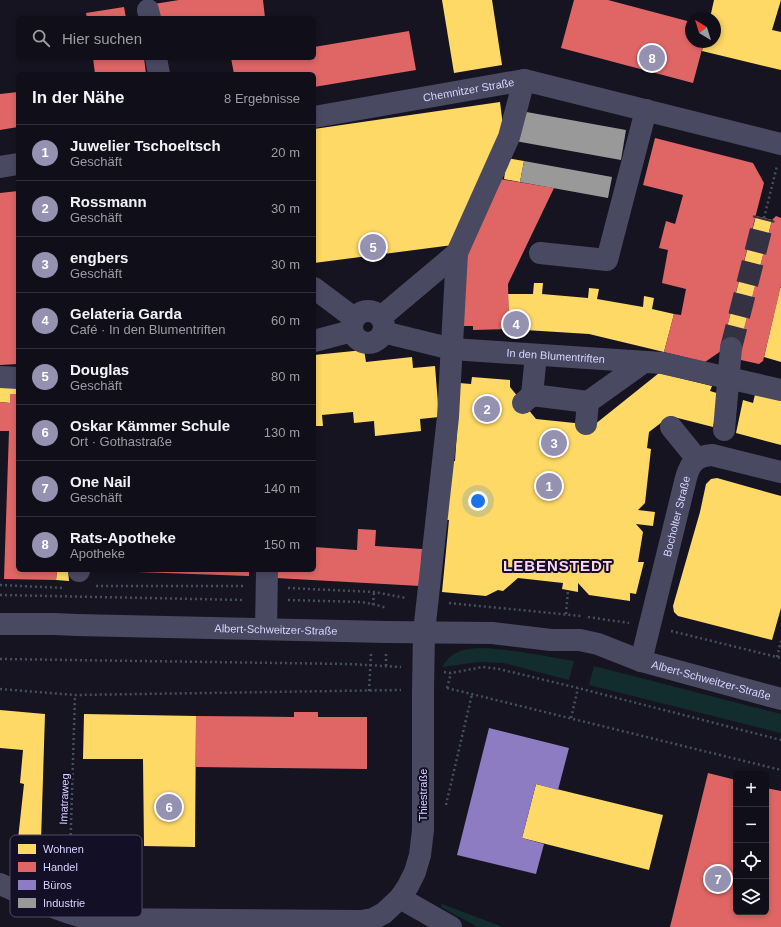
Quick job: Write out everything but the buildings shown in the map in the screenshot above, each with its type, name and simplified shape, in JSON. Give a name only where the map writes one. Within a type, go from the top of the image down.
[{"type":"street","points":[[156,60],[159,72]]},
{"type":"street","points":[[316,290],[353,325],[358,340],[372,343],[381,337],[382,324],[457,253],[509,149],[510,137],[524,80]]},
{"type":"street","name":"Chemnitzer Straße","points":[[316,117],[524,80],[781,144]]},
{"type":"street","points":[[540,253],[607,260],[646,110]]},
{"type":"street","points":[[0,167],[16,164]]},
{"type":"street","name":"Thiestraße","points":[[83,917],[91,919],[360,924],[384,913],[400,898],[408,886],[415,872],[420,855],[423,830],[424,632],[448,417],[446,363],[457,253]]},
{"type":"street","name":"In den Blumentriften","points":[[382,324],[446,363],[536,355],[662,363],[781,390]]},
{"type":"street","points":[[316,345],[353,325]]},
{"type":"street","points":[[724,430],[731,348]]},
{"type":"street","points":[[536,355],[527,399],[588,402],[644,362]]},
{"type":"street","points":[[0,377],[16,378]]},
{"type":"street","points":[[586,424],[588,402]]},
{"type":"street","points":[[671,427],[698,459],[703,456],[712,455],[781,472]]},
{"type":"street","name":"Bocholter Straße","points":[[641,661],[686,478],[690,467],[698,459]]},
{"type":"street","points":[[266,629],[267,585]]},
{"type":"street","name":"Albert-Schweitzer-Straße","points":[[0,624],[492,633],[551,640],[582,653],[641,661],[781,699]]},
{"type":"street","name":"Thiestraße","points":[[0,884],[10,889]]},
{"type":"street","points":[[400,898],[451,927]]},
{"type":"path","points":[[764,218],[777,165]]},
{"type":"path","points":[[0,585],[64,588],[79,576],[374,592],[427,601],[566,614],[650,625],[781,658]]},
{"type":"path","points":[[0,595],[267,585],[373,604],[386,608]]},
{"type":"path","points":[[566,614],[568,590]]},
{"type":"path","points":[[777,657],[781,641]]},
{"type":"path","points":[[0,659],[350,664],[386,666]]},
{"type":"path","points":[[451,673],[483,667],[499,669],[781,740]]},
{"type":"path","points":[[447,688],[781,770]]},
{"type":"path","points":[[571,718],[578,688]]},
{"type":"path","points":[[0,689],[75,695],[406,690]]},
{"type":"path","points":[[446,809],[472,694]]},
{"type":"path","name":"Imatraweg","points":[[71,835],[75,695]]},
{"type":"green space","points":[[480,648],[516,651],[574,661],[569,680],[503,663],[479,662],[442,667],[450,657],[458,652]]},
{"type":"green space","points":[[594,666],[781,714],[781,733],[589,685]]},
{"type":"green space","points":[[442,904],[503,927],[478,927],[441,907]]},
{"type":"tunnel","points":[[731,348],[764,218]]},
{"type":"place","name":"Rats-Apotheke","points":[[652,58]]},
{"type":"place","name":"Douglas","points":[[373,247]]},
{"type":"place","name":"Gelateria Garda","points":[[516,324]]},
{"type":"place","name":"Rossmann","points":[[487,409]]},
{"type":"place","name":"engbers","points":[[554,443]]},
{"type":"place","name":"Juwelier Tschoeltsch","points":[[549,486]]},
{"type":"place","name":"Oskar Kämmer Schule","points":[[169,807]]},
{"type":"place","name":"One Nail","points":[[718,879]]},
{"type":"district","name":"LEBENSTEDT","points":[[558,565]]}]
